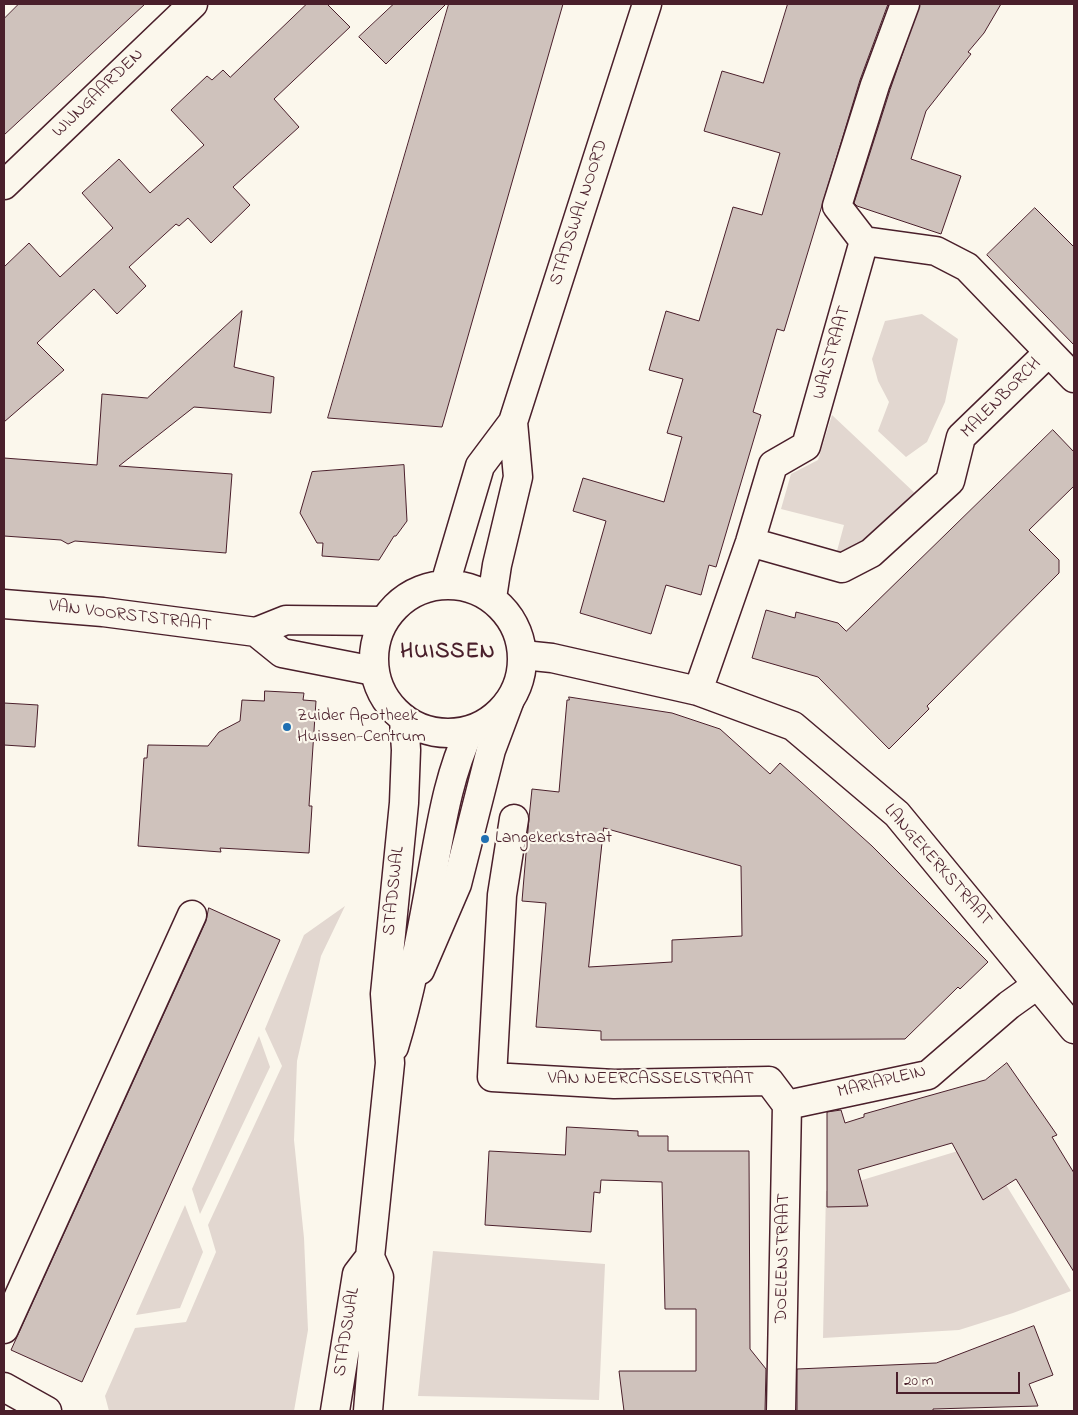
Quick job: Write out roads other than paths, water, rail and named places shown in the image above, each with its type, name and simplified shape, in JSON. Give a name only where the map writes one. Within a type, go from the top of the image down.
[{"type":"street","name":"WIJNGAARDEN","points":[[4,185],[193,4]]},
{"type":"street","name":"STADSWAL NOORD","points":[[444,584],[480,466],[513,422],[648,4]]},
{"type":"street","points":[[864,241],[838,206],[875,85],[905,4]]},
{"type":"street","name":"MALENBORCH","points":[[864,241],[936,251],[967,266],[1074,378]]},
{"type":"street","name":"WALSTRAAT","points":[[698,691],[750,542],[772,465],[806,446],[864,241]]},
{"type":"street","name":"MALENBORCH","points":[[750,542],[842,568],[871,553],[950,481],[961,437],[1049,352]]},
{"type":"street","name":"STADSWAL NOORD","points":[[492,598],[497,565],[518,477],[513,422]]},
{"type":"street","points":[[444,584],[477,590],[492,598],[508,614],[518,633],[523,655],[520,680],[509,702],[492,719],[470,730],[436,732],[419,727],[404,719],[385,698],[374,671],[374,646],[383,621],[399,602],[421,590],[444,584]]},
{"type":"street","name":"VAN VOORSTSTRAAT","points":[[4,604],[103,612],[256,632],[286,620],[383,621]]},
{"type":"street","points":[[256,632],[282,653],[374,671]]},
{"type":"street","name":"LANGEKERKSTRAAT","points":[[523,655],[552,658],[698,691],[794,726],[897,814],[1074,1029]]},
{"type":"street","name":"STADSWAL","points":[[410,994],[456,884],[491,750],[509,702]]},
{"type":"street","name":"STADSWAL","points":[[368,1411],[379,1277],[370,1257],[390,1063],[385,994],[404,803],[406,750],[404,719]]},
{"type":"street","name":"STADSWAL","points":[[390,1063],[410,994],[444,809],[456,759],[470,730]]},
{"type":"street","name":"VAN NEERCASSELSTRAAT","points":[[514,819],[502,895],[492,1077],[614,1084],[769,1081],[788,1105]]},
{"type":"street","points":[[4,1329],[192,915]]},
{"type":"street","name":"MARIAPLEIN","points":[[788,1105],[928,1075],[1009,1005],[1037,985]]},
{"type":"street","name":"DOELENSTRAAT","points":[[781,1411],[788,1105]]},
{"type":"street","name":"STADSWAL","points":[[335,1411],[357,1274],[370,1257]]},
{"type":"street","points":[[4,1387],[47,1411]]},
{"type":"place","name":"Zuider Apotheek Huissen-Centrum","points":[[287,727]]},
{"type":"place","name":"Langekerkstraat","points":[[485,839]]},
{"type":"district","name":"HUISSEN","points":[[448,653]]}]
